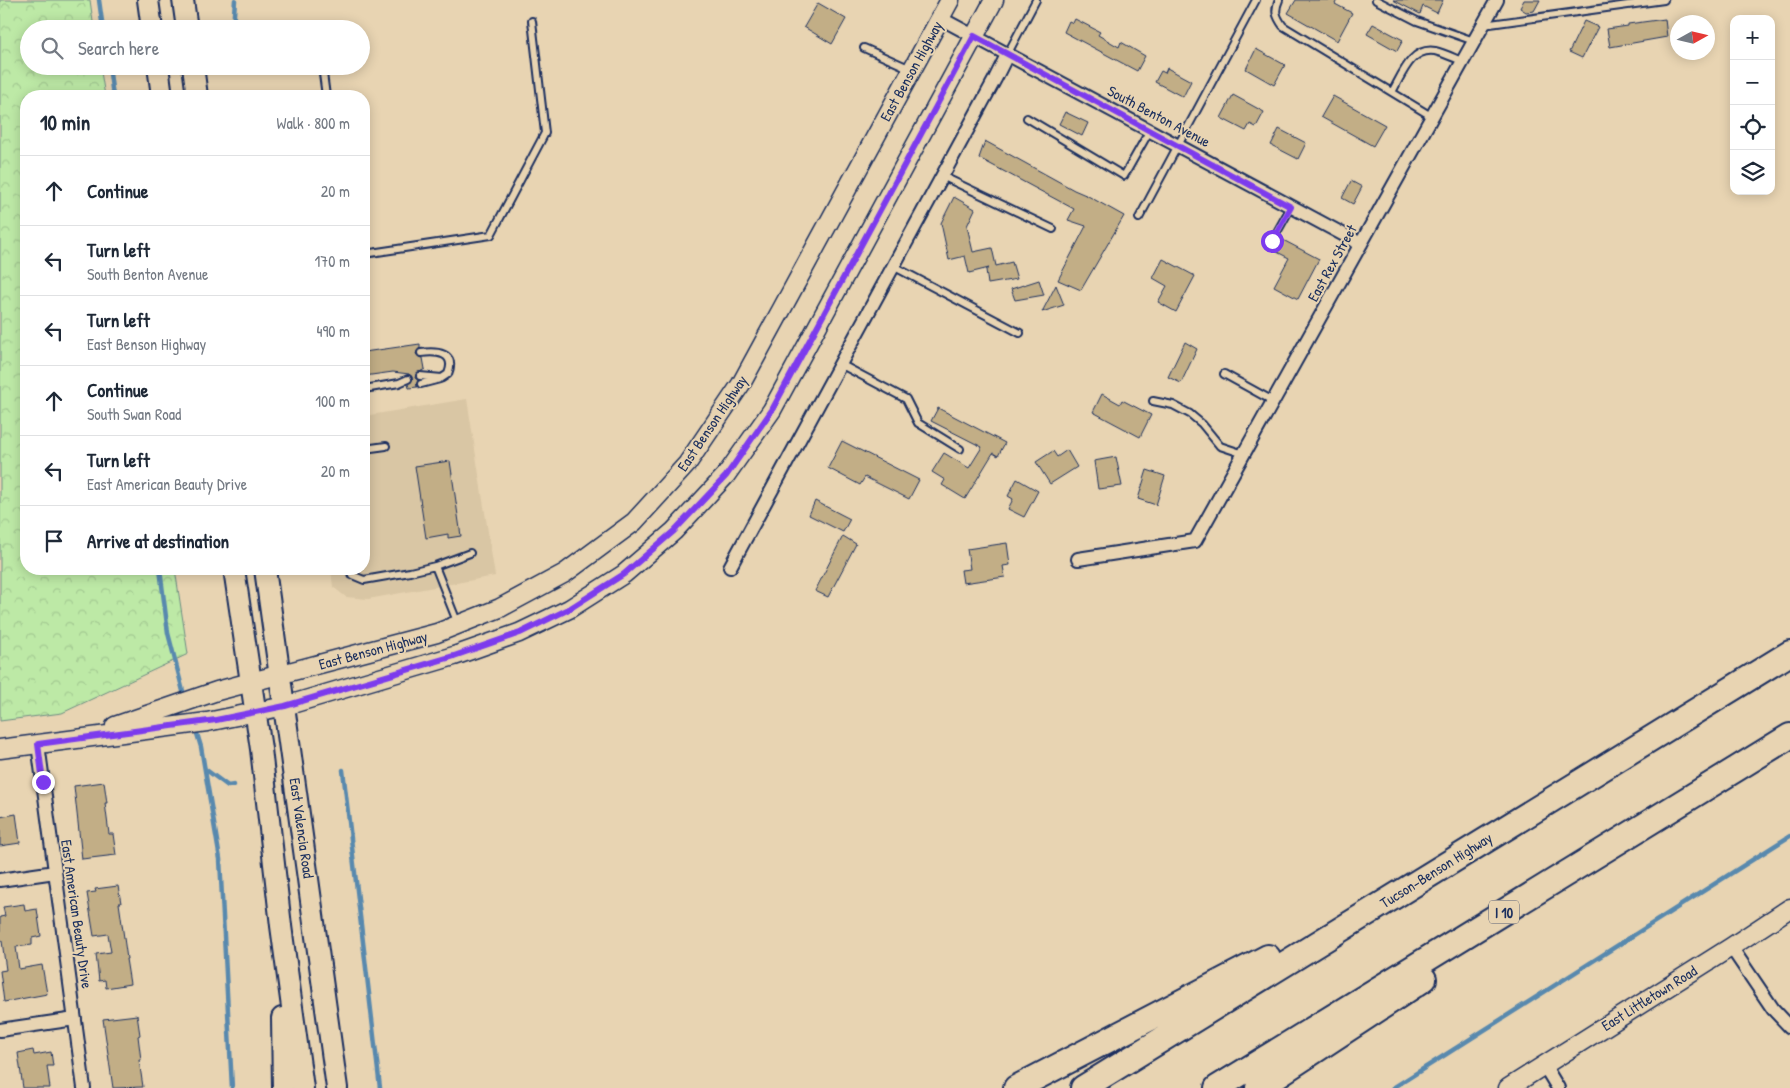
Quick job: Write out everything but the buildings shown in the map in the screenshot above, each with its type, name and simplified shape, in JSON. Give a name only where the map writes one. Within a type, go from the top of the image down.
[{"type":"highway","name":"Tucson–Benson Highway","points":[[1083,1088],[1790,653]]},
{"type":"highway","points":[[1258,1088],[1790,737]]},
{"type":"highway","name":"I 10","points":[[1217,1088],[1790,737]]},
{"type":"highway","points":[[1016,1088],[1443,866]]},
{"type":"main road","points":[[148,0],[151,20]]},
{"type":"main road","points":[[183,0],[186,20]]},
{"type":"main road","name":"East Benson Highway","points":[[79,738],[252,681],[437,633],[458,625],[500,608],[565,573],[634,522],[687,464],[741,384],[950,0]]},
{"type":"main road","name":"East Benson Highway","points":[[79,738],[181,726],[257,713],[454,656],[520,633],[569,609],[624,574],[674,531],[726,476],[772,410],[994,0]]},
{"type":"main road","points":[[159,75],[161,90]]},
{"type":"main road","points":[[194,75],[196,90]]},
{"type":"main road","name":"East Valencia Road","points":[[235,575],[257,713],[280,926],[303,1088]]},
{"type":"main road","name":"East Valencia Road","points":[[266,575],[337,1088]]},
{"type":"main road","points":[[0,749],[79,738]]},
{"type":"main road","name":"East Littletown Road","points":[[1508,1088],[1790,908]]},
{"type":"main road","points":[[280,926],[284,1088]]},
{"type":"street","name":"East Rex Street","points":[[1078,559],[1195,541],[1483,25],[1494,1]]},
{"type":"street","name":"South Benton Avenue","points":[[940,18],[1361,244]]},
{"type":"street","points":[[730,567],[1008,53]]},
{"type":"street","name":"East American Beauty Drive","points":[[38,744],[84,1088]]},
{"type":"street","points":[[0,880],[55,872]]},
{"type":"street","points":[[1731,947],[1773,1009],[1790,1027]]},
{"type":"street","points":[[0,1030],[75,1020]]},
{"type":"street","points":[[1544,1065],[1558,1088]]},
{"type":"lane","points":[[1008,53],[1036,0]]},
{"type":"lane","points":[[1139,218],[1256,0]]},
{"type":"lane","points":[[1279,0],[1275,8],[1276,17],[1283,26],[1431,116]]},
{"type":"lane","points":[[1376,0],[1418,21],[1474,41]]},
{"type":"lane","points":[[1483,25],[1664,0]]},
{"type":"lane","points":[[370,253],[491,235],[545,133],[532,21]]},
{"type":"lane","points":[[864,48],[912,69]]},
{"type":"lane","points":[[1392,92],[1409,62],[1417,53],[1436,51],[1462,61]]},
{"type":"lane","points":[[323,75],[325,90]]},
{"type":"lane","points":[[1028,118],[1124,176],[1150,130]]},
{"type":"lane","points":[[942,176],[1053,229]]},
{"type":"lane","points":[[1272,241],[1291,207]]},
{"type":"lane","points":[[893,266],[1020,333]]},
{"type":"lane","points":[[421,353],[437,352],[444,355],[449,362],[449,370],[445,377],[421,380]]},
{"type":"lane","points":[[840,364],[906,400],[918,423],[960,449]]},
{"type":"lane","points":[[1224,374],[1273,401]]},
{"type":"lane","points":[[370,388],[408,382]]},
{"type":"lane","points":[[1153,401],[1173,405],[1190,414],[1202,424],[1220,446],[1244,454]]},
{"type":"lane","points":[[370,448],[386,446]]},
{"type":"lane","points":[[352,575],[364,580],[435,566],[470,553]]},
{"type":"lane","points":[[435,566],[458,625]]},
{"type":"shaded area","points":[[467,399],[495,576],[368,599],[346,597],[333,587],[332,575],[370,575],[370,415]]},
{"type":"green space","points":[[0,0],[90,0],[93,20],[20,20],[20,75],[102,75],[104,90],[20,90],[20,575],[176,575],[188,654],[62,713],[0,721]]},
{"type":"waterway","points":[[99,0],[102,20]]},
{"type":"waterway","points":[[234,20],[235,0]]},
{"type":"waterway","points":[[110,75],[112,90]]},
{"type":"waterway","points":[[161,575],[168,633],[185,699]]},
{"type":"waterway","points":[[195,727],[201,747],[220,859],[232,1088]]},
{"type":"waterway","points":[[205,769],[228,786],[234,785]]},
{"type":"waterway","points":[[343,770],[380,1088]]},
{"type":"waterway","points":[[1393,1088],[1790,836]]},
{"type":"route","points":[[43,782],[38,744],[181,726],[257,713],[285,706],[454,656],[520,633],[569,609],[624,574],[674,531],[726,476],[772,410],[974,36],[1291,207],[1272,241]]}]
